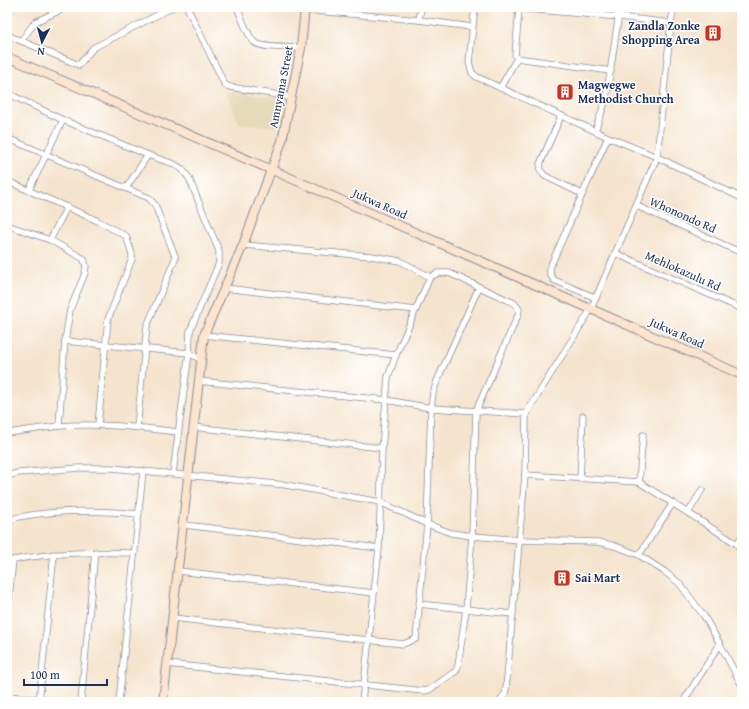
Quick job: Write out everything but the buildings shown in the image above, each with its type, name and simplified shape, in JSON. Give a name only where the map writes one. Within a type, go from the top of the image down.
[{"type":"street","points":[[21,41],[35,22],[68,7]]},
{"type":"street","points":[[7,35],[79,65],[93,48],[173,7]]},
{"type":"street","points":[[187,7],[225,85],[230,88],[291,97]]},
{"type":"street","points":[[237,7],[250,37],[255,42],[262,46],[301,48]]},
{"type":"street","points":[[419,20],[421,7]]},
{"type":"street","points":[[475,7],[469,62],[472,74],[561,116],[657,157],[742,198]]},
{"type":"street","points":[[502,7],[671,23]]},
{"type":"street","points":[[595,131],[606,99],[620,7]]},
{"type":"street","points":[[499,702],[505,694],[506,689],[520,540],[525,475],[526,414],[591,309],[657,157],[674,7]]},
{"type":"street","points":[[305,8],[472,27]]},
{"type":"street","name":"Amnyama Street","points":[[163,702],[184,525],[200,359],[204,335],[243,245],[282,141],[301,48],[305,8]]},
{"type":"street","points":[[517,58],[514,55],[519,9]]},
{"type":"street","name":"Jukwa Road","points":[[7,57],[272,170],[742,375]]},
{"type":"street","points":[[500,88],[517,58]]},
{"type":"street","points":[[517,58],[611,71]]},
{"type":"street","points":[[7,93],[63,120],[148,155],[174,164],[189,178],[219,251],[219,263],[218,269],[190,331],[189,353],[173,473]]},
{"type":"street","points":[[561,116],[540,164],[540,171],[545,176],[582,194]]},
{"type":"street","points":[[29,190],[63,120]]},
{"type":"street","points":[[596,298],[554,280],[550,274],[550,267],[608,137]]},
{"type":"street","points":[[7,138],[149,198],[154,203],[175,256],[175,262],[146,326],[137,427]]},
{"type":"street","points":[[126,188],[148,155]]},
{"type":"street","points":[[7,181],[68,207],[125,234],[132,254],[132,261],[108,319],[98,425]]},
{"type":"street","name":"Whonondo Rd","points":[[636,206],[742,253]]},
{"type":"street","points":[[50,240],[68,207]]},
{"type":"street","points":[[7,225],[50,240],[84,259],[86,266],[85,272],[70,306],[65,341],[59,426]]},
{"type":"street","points":[[243,245],[371,256],[400,262],[430,277]]},
{"type":"street","name":"Mehlokazulu Rd","points":[[615,253],[742,309]]},
{"type":"street","points":[[167,664],[364,685],[424,691],[429,690],[456,671],[466,609],[472,536],[476,410],[518,315],[519,309],[514,303],[449,273],[438,273],[430,277],[388,377],[382,448],[379,548],[368,639],[364,685],[362,702]]},
{"type":"street","points":[[173,618],[403,644],[416,640],[427,524],[431,408],[433,393],[479,287]]},
{"type":"street","points":[[224,288],[416,310]]},
{"type":"street","points":[[204,335],[396,355]]},
{"type":"street","points":[[65,341],[189,353],[200,359]]},
{"type":"street","points":[[198,381],[386,400],[431,408],[526,414]]},
{"type":"street","points":[[580,479],[583,416]]},
{"type":"street","points":[[7,433],[59,426],[98,425],[137,427],[178,432]]},
{"type":"street","points":[[193,427],[382,448]]},
{"type":"street","points":[[638,482],[643,435]]},
{"type":"street","points":[[7,476],[18,473],[79,468],[112,468],[286,485],[380,502],[427,524],[451,533],[520,540],[598,542],[627,550],[639,555],[666,572],[679,583],[704,616],[742,686]]},
{"type":"street","points":[[119,702],[143,471]]},
{"type":"street","points":[[525,475],[638,482],[737,544],[742,552]]},
{"type":"street","points":[[688,513],[702,490]]},
{"type":"street","points":[[639,555],[673,503]]},
{"type":"street","points":[[7,520],[19,516],[69,512],[115,512],[139,514]]},
{"type":"street","points":[[184,525],[379,548]]},
{"type":"street","points":[[737,544],[742,536]]},
{"type":"street","points":[[7,616],[10,561],[54,554],[95,552],[135,553]]},
{"type":"street","points":[[80,702],[95,552]]},
{"type":"street","points":[[39,701],[54,554]]},
{"type":"street","points":[[178,571],[374,593]]},
{"type":"street","points":[[419,604],[513,614]]},
{"type":"street","points":[[683,702],[720,644]]},
{"type":"street","points":[[7,696],[39,701],[64,702]]},
{"type":"shaded area","points":[[226,93],[242,93],[279,98],[283,104],[282,119],[278,127],[239,123]]},
{"type":"place","name":"Zandla Zonke Shopping Area","points":[[713,33]]},
{"type":"place","name":"Magwegwe Methodist Church","points":[[565,92]]},
{"type":"place","name":"Sai Mart","points":[[562,578]]}]
